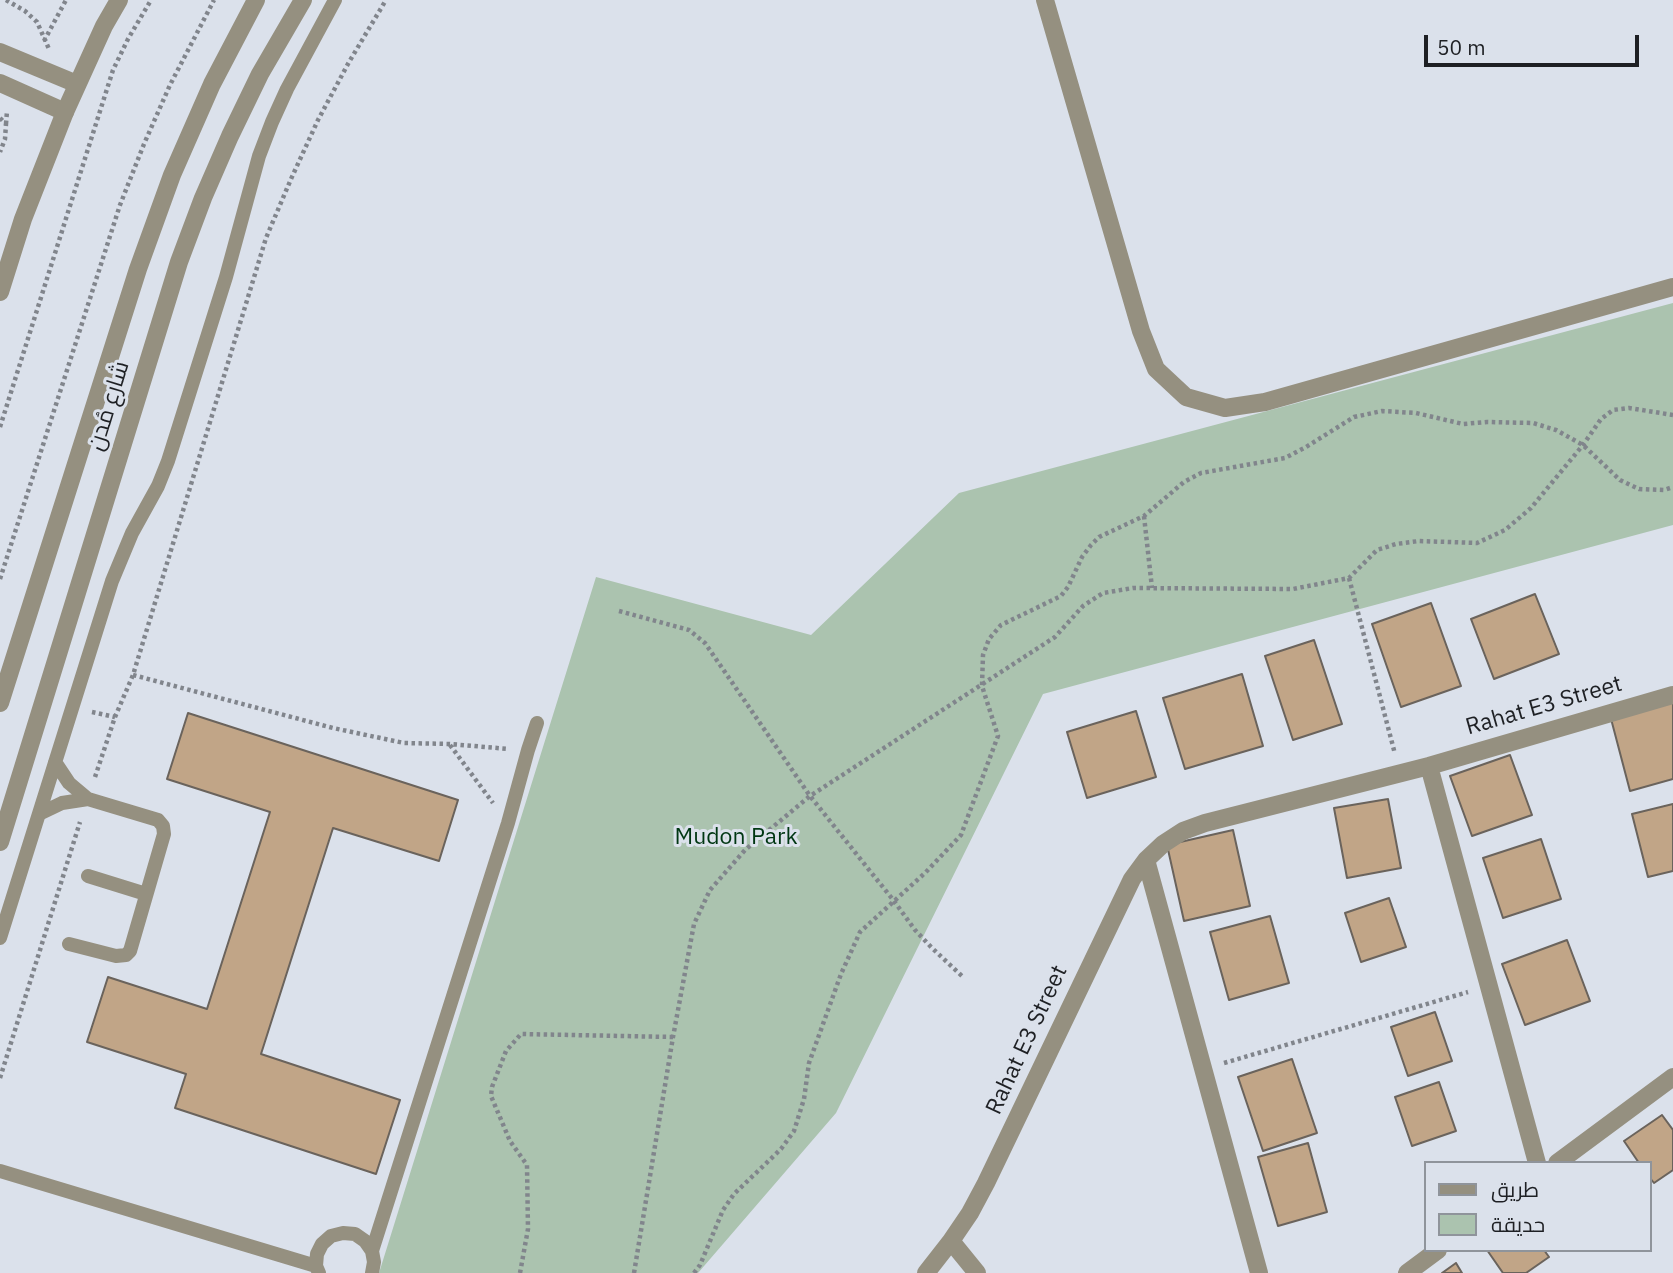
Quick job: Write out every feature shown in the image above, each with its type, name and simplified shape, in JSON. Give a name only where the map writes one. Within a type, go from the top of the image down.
[{"type":"street","points":[[0,292],[23,219],[65,112],[104,26],[119,0]]},
{"type":"street","name":"شارع مُدن","points":[[0,703],[138,268],[172,175],[197,118],[256,0]]},
{"type":"street","name":"شارع مُدن","points":[[0,842],[179,262],[230,135],[260,74],[303,0]]},
{"type":"street","points":[[1045,0],[1141,331],[1156,369],[1186,397],[1225,408],[1265,402],[1673,287]]},
{"type":"street","points":[[0,52],[78,84]]},
{"type":"street","points":[[0,83],[65,112]]},
{"type":"street","name":"Rahat E3 Street","points":[[926,1273],[970,1213],[986,1183],[1132,879],[1146,860],[1163,844],[1183,831],[1205,823],[1429,766],[1673,695]]},
{"type":"street","points":[[1429,766],[1536,1161]]},
{"type":"street","points":[[1146,860],[1259,1273]]},
{"type":"street","points":[[1560,1161],[1673,1077]]},
{"type":"street","points":[[951,1241],[977,1273]]},
{"type":"street","points":[[1407,1273],[1435,1252]]},
{"type":"lane","points":[[0,938],[117,569],[168,461],[226,277],[259,156],[288,89],[335,0]]},
{"type":"lane","points":[[372,1251],[508,823],[537,723]]},
{"type":"lane","points":[[55,762],[69,783],[88,799],[158,820],[163,826],[164,834],[130,951],[126,955],[116,956],[69,944]]},
{"type":"lane","points":[[39,814],[62,803],[88,799]]},
{"type":"lane","points":[[88,876],[146,894]]},
{"type":"lane","points":[[0,1171],[318,1270],[317,1254],[322,1244],[331,1236],[355,1234],[365,1241],[372,1251],[372,1273]]},
{"type":"path","points":[[6,0],[25,10],[37,22],[45,40]]},
{"type":"path","points":[[0,427],[113,71],[150,0]]},
{"type":"path","points":[[0,579],[120,205],[170,85],[214,0]]},
{"type":"path","points":[[0,1079],[88,799],[115,718],[133,675],[266,239],[318,120],[386,0]]},
{"type":"path","points":[[0,118],[6,124],[0,152]]},
{"type":"path","points":[[634,1273],[694,924],[710,890],[745,850],[810,796],[1055,638],[1083,606],[1103,593],[1133,588],[1293,589],[1349,579],[1377,551],[1396,544],[1419,541],[1477,543],[1506,530],[1531,508],[1601,419],[1613,411],[1629,408],[1673,415]]},
{"type":"path","points":[[694,1273],[700,1265],[723,1210],[734,1194],[781,1149],[793,1131],[804,1099],[809,1063],[841,974],[860,932],[925,873],[961,835],[998,736],[982,686],[984,655],[989,639],[1001,625],[1061,596],[1082,557],[1100,537],[1144,516],[1184,482],[1201,473],[1285,458],[1354,417],[1382,411],[1416,412],[1464,424],[1533,423],[1556,430],[1583,445],[1620,480],[1639,489],[1664,490],[1673,487]]},
{"type":"path","points":[[1144,516],[1152,588]]},
{"type":"path","points":[[1349,579],[1400,772]]},
{"type":"path","points":[[619,611],[689,630],[705,643],[810,796],[915,930],[964,977]]},
{"type":"path","points":[[133,675],[333,728],[404,743],[528,750]]},
{"type":"path","points":[[450,744],[508,823]]},
{"type":"path","points":[[1203,1069],[1489,986]]},
{"type":"path","points":[[520,1273],[528,1229],[527,1166],[510,1141],[491,1096],[506,1051],[522,1034],[673,1037]]},
{"type":"green space","name":"Mudon Park","points":[[1673,303],[1673,525],[1043,694],[836,1113],[698,1273],[379,1273],[596,577],[811,635],[959,493]]},
{"type":"building","points":[[1535,594],[1559,654],[1494,679],[1471,619]]},
{"type":"building","points":[[1431,603],[1461,686],[1401,707],[1372,624]]},
{"type":"building","points":[[1314,640],[1342,724],[1293,740],[1265,656]]},
{"type":"building","points":[[1242,674],[1263,746],[1185,769],[1163,698]]},
{"type":"building","points":[[1673,699],[1673,779],[1630,791],[1610,715]]},
{"type":"building","points":[[1136,711],[1156,777],[1087,798],[1067,732]]},
{"type":"building","points":[[188,713],[458,800],[439,861],[333,828],[261,1054],[400,1100],[376,1174],[175,1108],[186,1074],[87,1042],[108,977],[207,1009],[270,812],[167,779]]},
{"type":"building","points":[[1510,755],[1532,815],[1472,836],[1450,776]]},
{"type":"building","points":[[1388,799],[1401,868],[1347,878],[1334,808]]},
{"type":"building","points":[[1673,804],[1673,871],[1648,877],[1632,814]]},
{"type":"building","points":[[1233,830],[1250,906],[1184,921],[1167,845]]},
{"type":"building","points":[[1541,839],[1561,899],[1503,918],[1483,858]]},
{"type":"building","points":[[1389,898],[1406,947],[1361,962],[1345,913]]},
{"type":"building","points":[[1270,916],[1289,983],[1229,1000],[1210,932]]},
{"type":"building","points":[[1567,940],[1590,1001],[1525,1025],[1502,964]]},
{"type":"building","points":[[1435,1012],[1452,1061],[1408,1076],[1391,1027]]},
{"type":"building","points":[[1292,1059],[1317,1133],[1263,1151],[1238,1077]]},
{"type":"building","points":[[1439,1082],[1456,1131],[1412,1146],[1395,1097]]},
{"type":"building","points":[[1662,1115],[1673,1130],[1673,1170],[1654,1183],[1652,1161],[1638,1161],[1624,1141]]},
{"type":"building","points":[[1308,1143],[1327,1212],[1278,1226],[1258,1157]]},
{"type":"building","points":[[1488,1252],[1545,1252],[1549,1257],[1526,1273],[1503,1273]]},
{"type":"building","points":[[1456,1263],[1462,1273],[1442,1273]]}]
